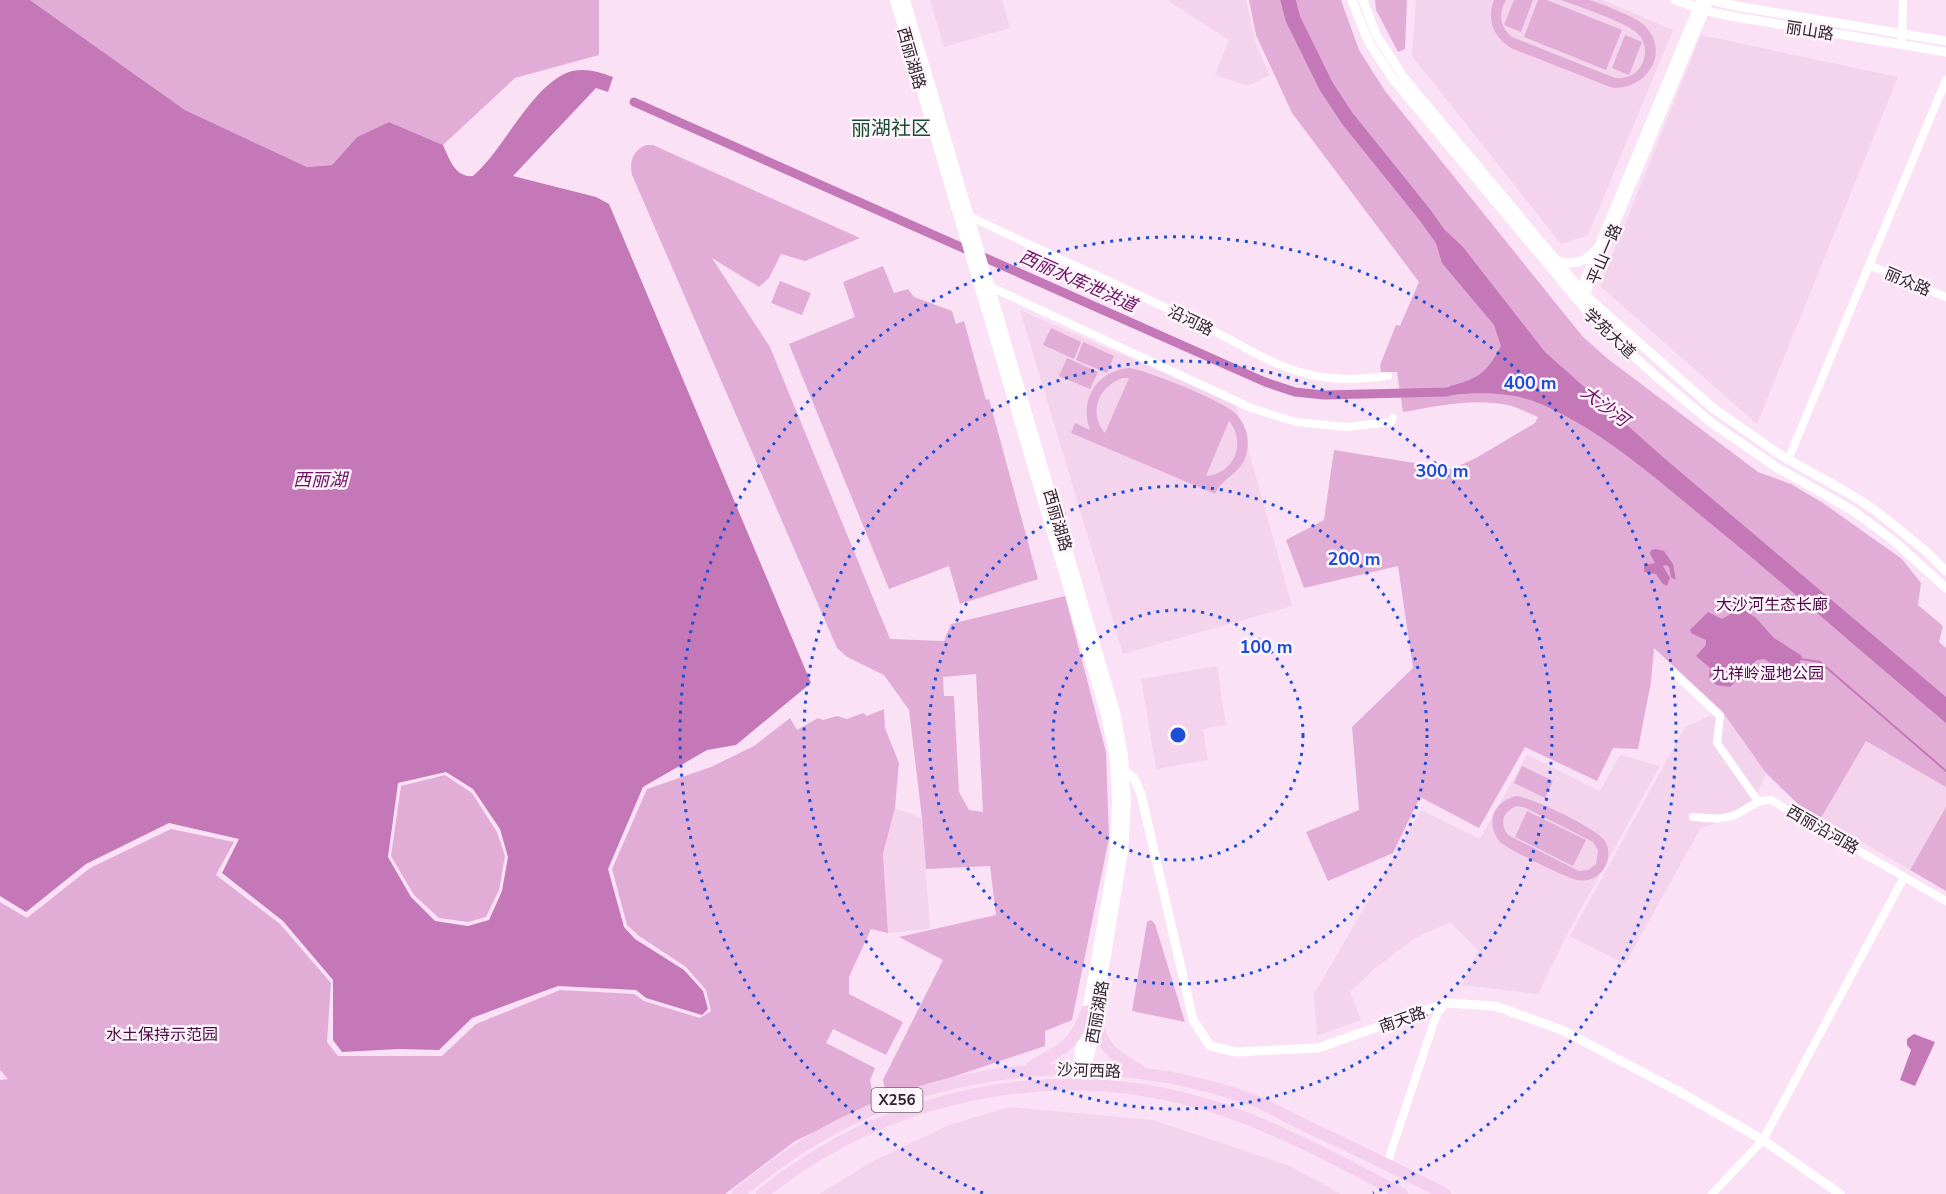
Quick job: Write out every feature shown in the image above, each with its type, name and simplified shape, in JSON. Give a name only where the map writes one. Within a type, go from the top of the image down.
[{"type":"main road","name":"西丽湖路","points":[[895,0],[964,218]]},
{"type":"main road","name":"西丽湖路","points":[[905,0],[964,218]]},
{"type":"main road","points":[[964,218],[976,258]]},
{"type":"main road","name":"西丽湖路","points":[[976,258],[989,286],[1115,712],[1124,771],[1126,801],[1123,851],[1082,1068],[1077,1084]]},
{"type":"main road","name":"西丽湖路","points":[[976,258],[1107,715],[1115,759],[1117,802],[1115,851],[1092,1012]]},
{"type":"main road","points":[[1026,1071],[1068,1046],[1092,1012]]},
{"type":"main road","points":[[1092,1012],[1107,1048],[1143,1072]]},
{"type":"main road","name":"沙河西路","points":[[738,1194],[802,1147],[871,1110],[908,1096],[952,1083],[1026,1071],[1082,1068],[1143,1072],[1188,1081],[1255,1101],[1445,1194]]},
{"type":"main road","name":"沙河西路","points":[[762,1194],[830,1147],[913,1110],[956,1097],[1009,1087],[1077,1084],[1118,1087],[1162,1094],[1228,1111],[1335,1158],[1402,1194]]},
{"type":"street","name":"学苑大道","points":[[1352,0],[1368,41],[1393,79],[1581,296],[1713,408],[1753,438],[1876,511],[1927,552],[1946,571]]},
{"type":"street","name":"学苑大道","points":[[1363,0],[1376,35],[1404,78],[1553,259],[1581,296],[1596,322],[1712,423],[1776,467],[1852,510],[1894,542],[1946,588]]},
{"type":"street","name":"丽山路","points":[[1675,0],[1736,17],[1946,52]]},
{"type":"street","name":"平山一路","points":[[1581,296],[1599,245],[1702,6],[1710,0]]},
{"type":"street","name":"丽山路","points":[[1710,0],[1946,41]]},
{"type":"street","points":[[1902,45],[1903,0]]},
{"type":"street","name":"平山一路","points":[[1581,296],[1702,6]]},
{"type":"street","points":[[1788,460],[1946,80]]},
{"type":"street","name":"沿河路","points":[[964,218],[1199,323],[1283,367],[1337,379],[1388,376]]},
{"type":"street","points":[[1553,259],[1565,263],[1577,262],[1590,256],[1599,245]]},
{"type":"street","name":"丽众路","points":[[1869,265],[1946,297]]},
{"type":"street","points":[[989,286],[1251,408],[1296,422],[1346,427],[1390,422],[1394,418]]},
{"type":"street","points":[[1674,673],[1720,716],[1717,743],[1758,801],[1724,818],[1693,817]]},
{"type":"street","name":"南天路","points":[[1124,771],[1134,778],[1141,794],[1193,1020],[1210,1046],[1236,1052],[1318,1048],[1446,1003],[1495,1006],[1562,1030],[1680,1092],[1763,1140],[1840,1194]]},
{"type":"street","name":"西丽沿河路","points":[[1758,801],[1777,802],[1946,901]]},
{"type":"street","points":[[1712,1194],[1763,1140],[1904,877]]},
{"type":"street","points":[[1387,1164],[1433,1025],[1438,1012],[1446,1003]]},
{"type":"shaded area","points":[[930,0],[1002,0],[1010,28],[944,47]]},
{"type":"shaded area","points":[[1167,0],[1246,0],[1256,44],[1270,75],[1247,86],[1215,75],[1229,40]]},
{"type":"shaded area","points":[[1416,0],[1603,0],[1673,30],[1588,235],[1561,244],[1412,56]]},
{"type":"shaded area","points":[[1701,35],[1898,77],[1757,424],[1600,286]]},
{"type":"shaded area","points":[[1020,310],[1236,405],[1292,606],[1123,654]]},
{"type":"shaded area","points":[[1217,666],[1226,725],[1203,729],[1208,760],[1156,769],[1141,679]]},
{"type":"shaded area","points":[[1722,711],[1766,773],[1751,808],[1700,829],[1625,964],[1570,936],[1685,727]]},
{"type":"shaded area","points":[[1866,741],[1946,787],[1946,807],[1910,870],[1821,818]]},
{"type":"shaded area","points":[[1527,755],[1600,791],[1620,755],[1660,766],[1571,927],[1538,994],[1462,985],[1478,951],[1451,922],[1415,938],[1373,970],[1350,992],[1361,1020],[1317,1036],[1314,994],[1421,810],[1480,839]]},
{"type":"shaded area","points":[[895,808],[922,818],[930,929],[888,933],[883,854]]},
{"type":"shaded area","points":[[1010,1107],[1153,1120],[1290,1166],[1341,1194],[819,1194],[875,1160],[949,1125]]},
{"type":"green space","points":[[30,0],[599,0],[599,55],[515,78],[443,145],[389,122],[357,137],[332,165],[307,167],[185,110]]},
{"type":"green space","points":[[1249,0],[1341,0],[1359,50],[1385,91],[1583,337],[1608,359],[1758,472],[1791,484],[1823,503],[1902,559],[1921,583],[1918,605],[1943,626],[1939,642],[1946,648],[1946,787],[1866,741],[1821,818],[1800,806],[1766,773],[1722,711],[1654,648],[1651,682],[1638,749],[1613,748],[1597,781],[1525,747],[1479,828],[1420,797],[1393,853],[1328,881],[1306,832],[1359,810],[1352,727],[1413,668],[1398,566],[1304,588],[1286,540],[1324,520],[1334,450],[1452,469],[1476,458],[1535,423],[1538,417],[1512,406],[1485,402],[1457,403],[1403,412],[1397,372],[1381,372],[1380,365],[1396,325],[1400,326],[1419,282],[1292,113],[1256,35]]},
{"type":"green space","points":[[1375,0],[1407,0],[1405,49],[1398,52],[1376,10]]},
{"type":"green space","points":[[1494,0],[1506,0],[1501,15],[1505,29],[1512,37],[1615,78],[1627,77],[1640,68],[1645,56],[1641,37],[1624,25],[1561,0],[1589,0],[1618,11],[1644,25],[1652,35],[1655,57],[1652,67],[1636,82],[1625,87],[1613,88],[1513,49],[1501,40],[1493,28],[1491,15]]},
{"type":"green space","points":[[1514,0],[1533,0],[1521,32],[1504,25]]},
{"type":"green space","points":[[1538,0],[1547,0],[1622,30],[1606,70],[1524,37]]},
{"type":"green space","points":[[1625,35],[1642,42],[1629,75],[1612,68]]},
{"type":"green space","points":[[653,145],[860,238],[805,261],[781,254],[769,278],[759,287],[712,258],[770,347],[890,639],[944,641],[951,624],[1065,596],[1106,752],[1109,838],[1072,1020],[1045,1031],[1045,1046],[887,1099],[883,1080],[943,960],[899,937],[996,915],[990,866],[926,869],[909,710],[884,675],[847,657],[837,648],[632,175],[633,157],[642,147]],"holes":[[[976,674],[983,812],[969,810],[959,792],[954,696],[944,696],[943,677]]]},
{"type":"green space","points":[[883,266],[894,293],[908,289],[914,297],[952,311],[956,324],[964,321],[986,400],[989,399],[1038,579],[960,604],[949,566],[889,589],[789,344],[855,317],[843,282]]},
{"type":"green space","points":[[780,281],[811,293],[802,315],[771,303]]},
{"type":"green space","points":[[1051,328],[1081,342],[1074,359],[1043,345]]},
{"type":"green space","points":[[1083,342],[1114,356],[1107,373],[1076,360]]},
{"type":"green space","points":[[1067,358],[1098,372],[1090,389],[1059,376]]},
{"type":"green space","points":[[1129,368],[1167,380],[1216,401],[1239,417],[1247,435],[1248,446],[1245,459],[1215,494],[1071,433],[1075,423],[1090,430],[1087,408],[1093,388],[1118,370]],"holes":[[[1123,378],[1129,378],[1105,433],[1097,417],[1098,401],[1107,387]],[[1229,421],[1237,439],[1235,456],[1224,470],[1206,476]]]},
{"type":"green space","name":"水土保持示范园","points":[[884,709],[885,728],[899,763],[895,808],[883,854],[888,933],[871,929],[849,977],[849,994],[903,1022],[886,1055],[833,1029],[826,1043],[875,1068],[870,1080],[875,1104],[795,1141],[725,1194],[0,1194],[0,1080],[8,1079],[0,1070],[0,902],[27,918],[90,868],[171,829],[234,842],[216,875],[280,924],[331,983],[327,1042],[338,1056],[442,1056],[476,1024],[560,990],[634,994],[644,1001],[700,1018],[711,1011],[706,990],[686,967],[639,936],[627,925],[612,869],[647,789],[711,767],[754,746],[790,718],[797,730],[818,718],[823,720],[837,716],[847,719],[863,713],[867,716]]},
{"type":"green space","points":[[1522,766],[1553,781],[1545,798],[1514,783]]},
{"type":"green space","points":[[445,775],[472,793],[497,832],[505,856],[499,890],[486,917],[468,922],[439,918],[414,895],[391,856],[401,786]]},
{"type":"green space","points":[[1516,796],[1549,808],[1600,836],[1608,849],[1608,857],[1602,871],[1590,879],[1582,881],[1574,879],[1500,842],[1492,823],[1494,812],[1505,801]],"holes":[[[1517,806],[1526,808],[1593,842],[1598,850],[1596,864],[1588,870],[1579,871],[1508,835],[1503,822],[1506,814]]]},
{"type":"green space","points":[[1946,807],[1946,891],[1910,870]]},
{"type":"green space","points":[[1527,811],[1586,840],[1573,866],[1515,837]]},
{"type":"green space","points":[[1151,920],[1155,924],[1185,1022],[1132,1011],[1147,922]]},
{"type":"water","name":"西丽湖","points":[[0,0],[30,0],[185,110],[307,167],[332,165],[357,137],[389,122],[443,145],[457,170],[467,176],[473,176],[485,164],[544,88],[558,78],[572,71],[582,70],[613,77],[608,92],[596,88],[513,176],[596,197],[609,204],[811,683],[736,745],[707,750],[643,787],[608,869],[624,927],[635,939],[684,970],[703,991],[708,1009],[702,1015],[646,998],[636,990],[558,986],[472,1018],[439,1050],[399,1049],[342,1052],[333,1040],[333,980],[283,921],[222,873],[239,839],[169,823],[86,864],[26,912],[0,896]],"holes":[[[446,772],[473,789],[500,829],[508,857],[502,891],[489,920],[468,926],[435,921],[411,897],[388,857],[398,783]]]},
{"type":"water","points":[[1441,231],[1446,231],[1463,247],[1545,352],[1664,458],[1946,697],[1946,723],[1735,543],[1646,470],[1605,440],[1563,415],[1531,400],[1497,394],[1451,395],[1450,386],[1481,373],[1501,346],[1494,325],[1442,263],[1434,237]]},
{"type":"water","points":[[1651,550],[1664,551],[1673,564],[1676,580],[1671,577],[1669,567],[1663,566],[1670,578],[1667,586],[1656,574],[1644,572],[1644,565],[1655,563],[1650,554]]},
{"type":"water","points":[[1734,596],[1740,598],[1741,608],[1756,618],[1774,638],[1802,656],[1799,665],[1785,667],[1777,666],[1764,659],[1757,660],[1730,687],[1716,685],[1709,677],[1710,668],[1696,656],[1706,645],[1706,640],[1691,633],[1690,630],[1708,612],[1722,619],[1729,615]]},
{"type":"water","points":[[1914,1034],[1935,1042],[1915,1086],[1900,1080],[1911,1050],[1907,1045],[1907,1039]]},
{"type":"waterway","name":"大沙河","points":[[1288,0],[1293,19],[1326,86],[1347,118],[1425,215],[1450,250]]},
{"type":"waterway","name":"西丽水库泄洪道","points":[[634,102],[1265,382],[1295,392],[1324,395],[1447,392],[1461,388]]},
{"type":"waterway","points":[[1801,659],[1820,662],[1946,771]]},
{"type":"district","name":"丽湖社区","points":[[891,128]]},
{"type":"park label","name":"大沙河生态长廊","points":[[1772,604]]},
{"type":"park label","name":"九祥岭湿地公园","points":[[1768,673]]}]
